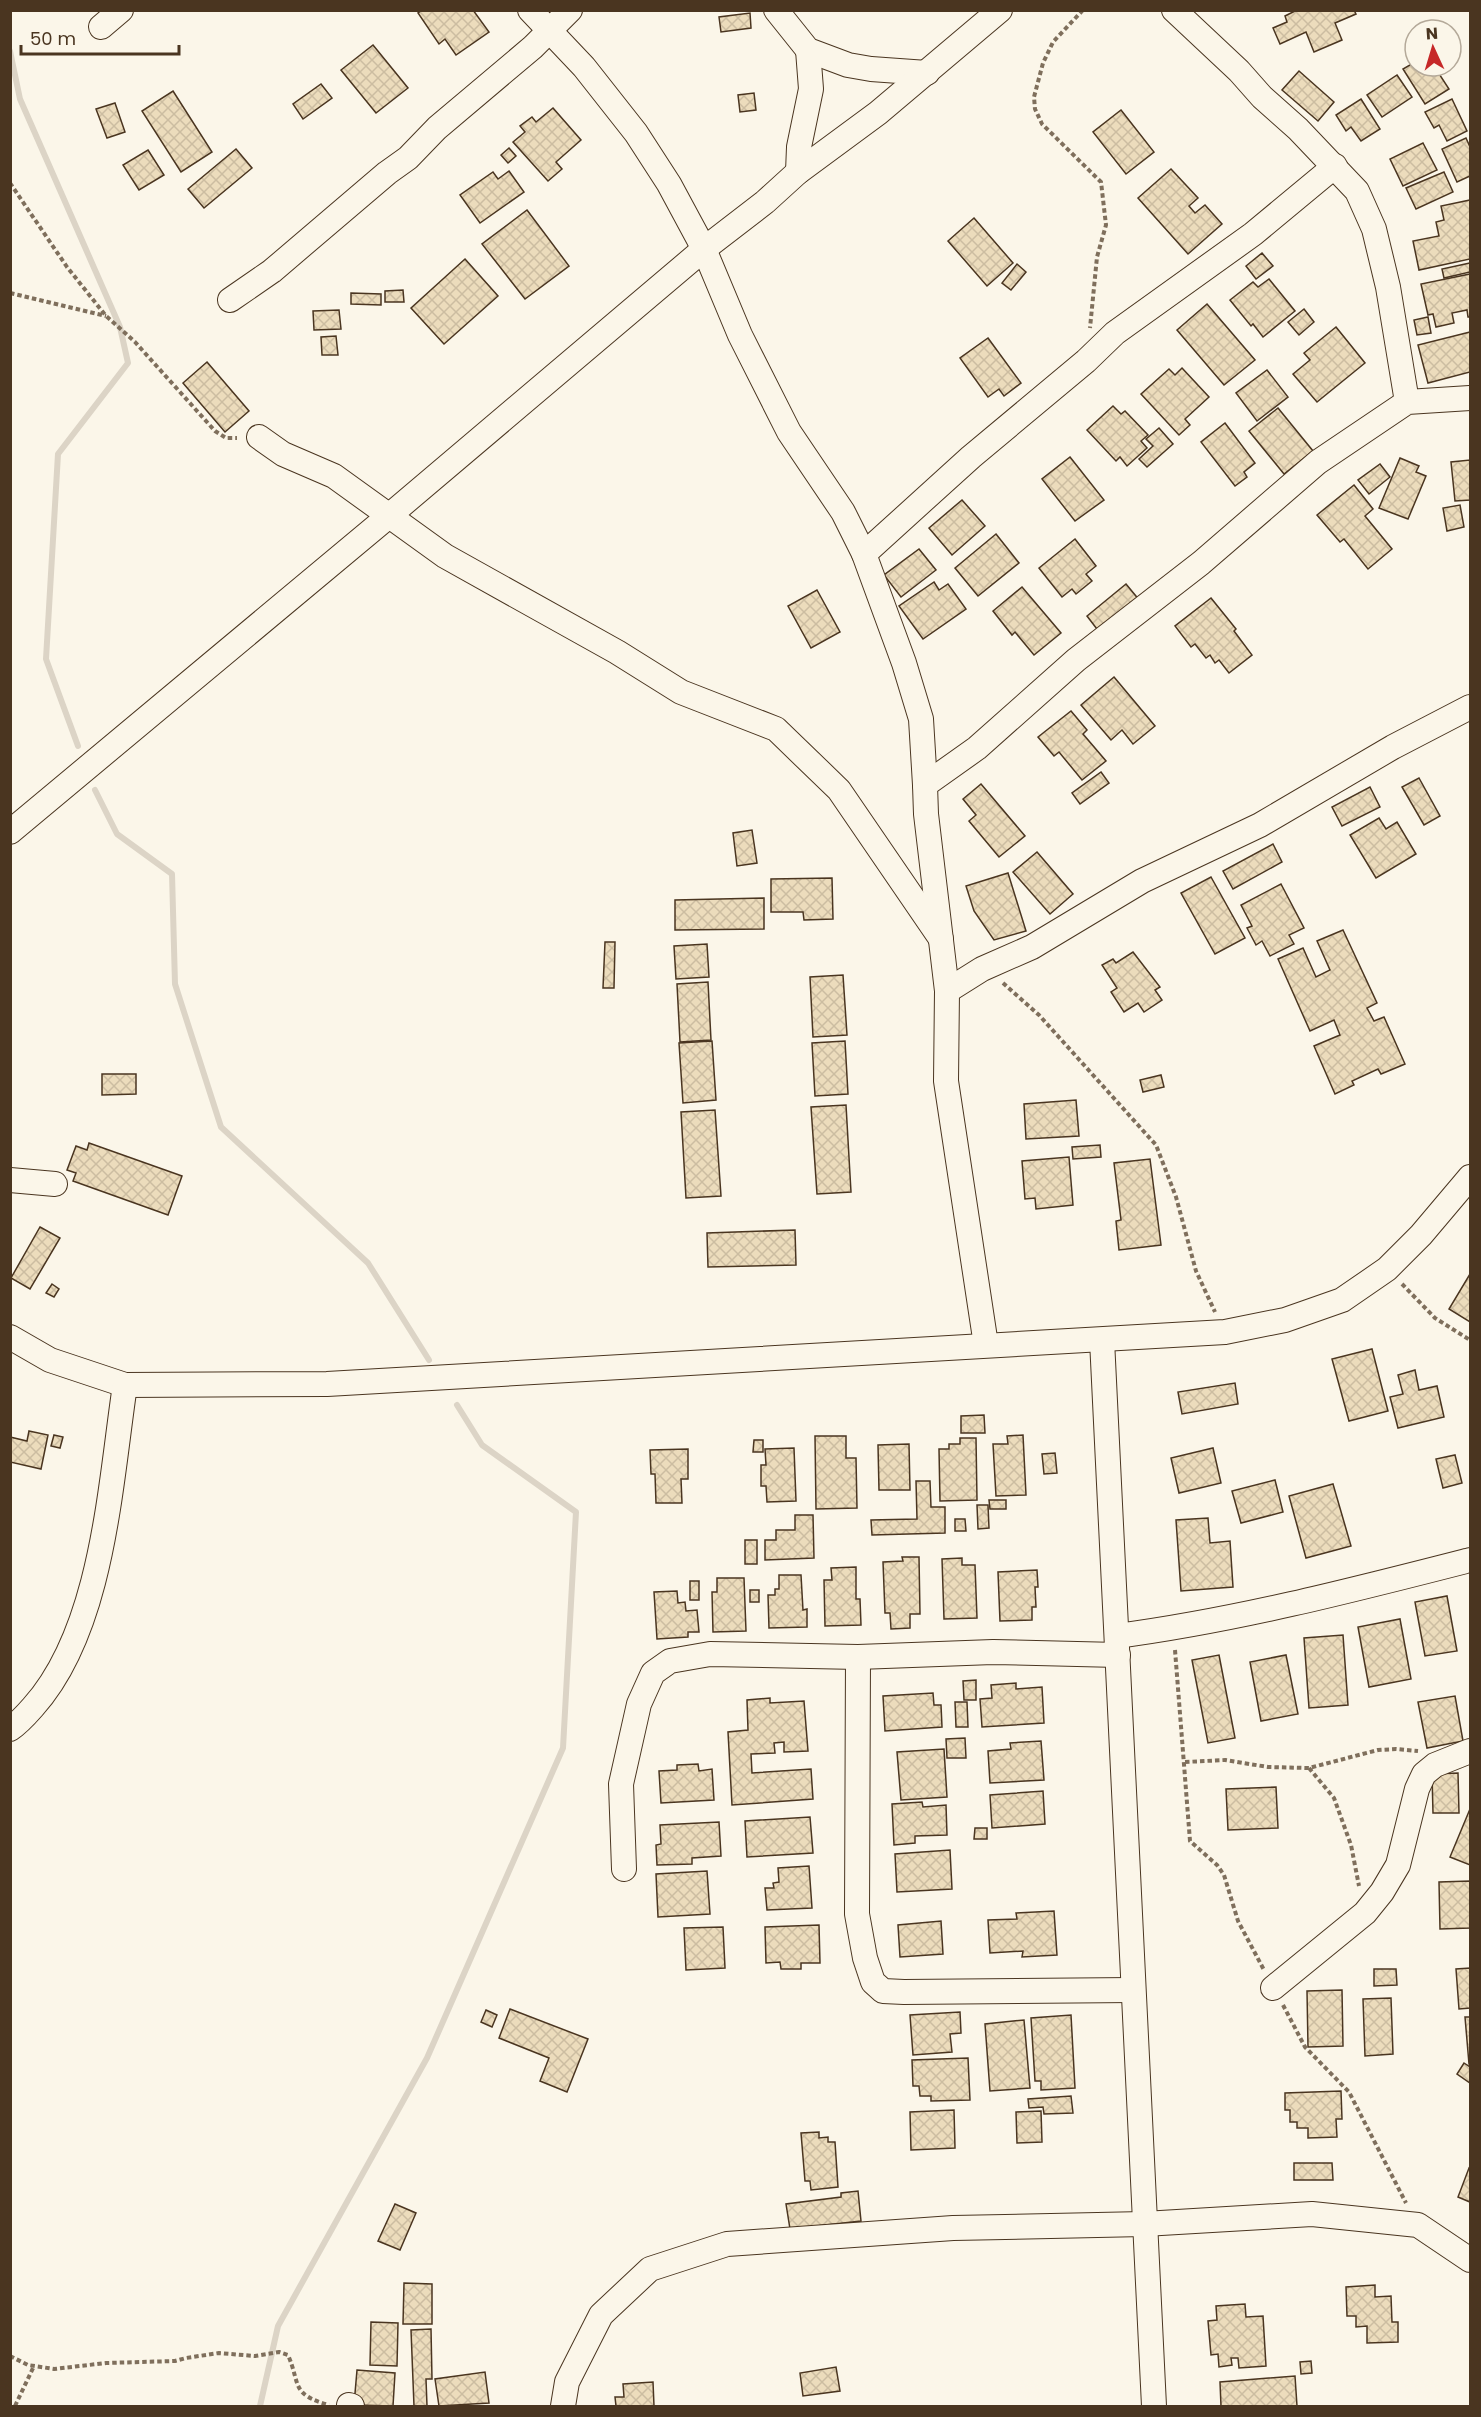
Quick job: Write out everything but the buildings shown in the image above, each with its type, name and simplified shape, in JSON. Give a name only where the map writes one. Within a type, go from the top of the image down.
[{"type":"street","points":[[101,27],[122,10]]},
{"type":"street","points":[[530,10],[584,67],[636,133],[669,184],[704,249],[740,335],[784,422],[843,512],[864,554],[904,663],[921,719],[926,814],[947,991],[946,1081],[986,1345]]},
{"type":"street","points":[[230,300],[272,271],[387,172],[408,158],[437,128],[533,47],[570,10]]},
{"type":"street","points":[[776,10],[808,50],[859,67],[927,73]]},
{"type":"street","points":[[10,832],[704,249],[765,202],[798,172],[878,113],[1000,10]]},
{"type":"street","points":[[1174,10],[1335,166],[1357,191],[1374,229],[1389,287],[1407,402]]},
{"type":"street","points":[[798,172],[799,147],[811,89],[808,50]]},
{"type":"street","points":[[864,554],[971,457],[1086,361],[1115,333],[1243,242],[1335,166]]},
{"type":"street","points":[[925,785],[977,748],[1076,660],[1201,563],[1318,462],[1407,402],[1470,398]]},
{"type":"street","points":[[259,436],[283,454],[334,476],[444,556],[617,652],[681,692],[776,729],[838,790],[942,941]]},
{"type":"street","points":[[947,991],[982,969],[1032,947],[1143,880],[1260,825],[1393,747],[1470,706]]},
{"type":"street","points":[[10,1338],[50,1360],[124,1384],[327,1384],[1225,1332],[1285,1320],[1342,1300],[1387,1269],[1466,1185],[1470,1177]]},
{"type":"street","points":[[10,1180],[55,1184]]},
{"type":"street","points":[[1102,1340],[1154,2406]]},
{"type":"street","points":[[10,1729],[44,1695],[65,1663],[90,1596],[105,1522],[124,1384]]},
{"type":"street","points":[[624,1869],[621,1784],[639,1704],[653,1673],[670,1661],[710,1654],[858,1657],[1117,1645],[1173,1629],[1285,1607],[1470,1560]]},
{"type":"street","points":[[858,1657],[857,1914],[865,1958],[873,1982],[883,1991],[904,1992],[1133,1990]]},
{"type":"street","points":[[1273,1988],[1365,1913],[1382,1892],[1398,1865],[1417,1790],[1424,1774],[1435,1765],[1470,1751]]},
{"type":"street","points":[[563,2406],[567,2382],[602,2315],[650,2269],[728,2244],[953,2228],[1144,2224],[1312,2214],[1418,2225],[1470,2260]]},
{"type":"path","points":[[1083,10],[1053,42],[1043,63],[1034,96],[1035,109],[1042,124],[1101,182],[1106,225],[1098,257],[1086,361]]},
{"type":"path","points":[[10,183],[62,260],[106,316],[135,342],[215,431],[226,438],[259,436]]},
{"type":"path","points":[[10,293],[106,316]]},
{"type":"path","points":[[982,969],[994,976],[1039,1015],[1156,1145],[1176,1197],[1196,1270],[1225,1332]]},
{"type":"path","points":[[1387,1269],[1436,1318],[1470,1340]]},
{"type":"path","points":[[1173,1629],[1190,1841],[1217,1865],[1224,1875],[1238,1921],[1305,2047],[1349,2092],[1418,2225]]},
{"type":"path","points":[[1185,1762],[1225,1760],[1268,1767],[1309,1768],[1378,1750],[1419,1751]]},
{"type":"path","points":[[1309,1768],[1334,1798],[1351,1845],[1365,1913]]},
{"type":"path","points":[[10,2356],[28,2366],[54,2368],[106,2363],[156,2363],[219,2353],[255,2356],[279,2352],[288,2355],[302,2394],[329,2405],[350,2406]]},
{"type":"path","points":[[15,2406],[34,2366]]},
{"type":"waterway","points":[[10,51],[20,99],[120,327],[128,363],[58,454],[46,659],[78,746]]},
{"type":"waterway","points":[[95,790],[117,834],[172,874],[175,984],[221,1127],[368,1263],[429,1360]]},
{"type":"waterway","points":[[260,2406],[278,2326],[427,2058],[563,1748],[576,1512],[482,1445],[457,1405]]}]
